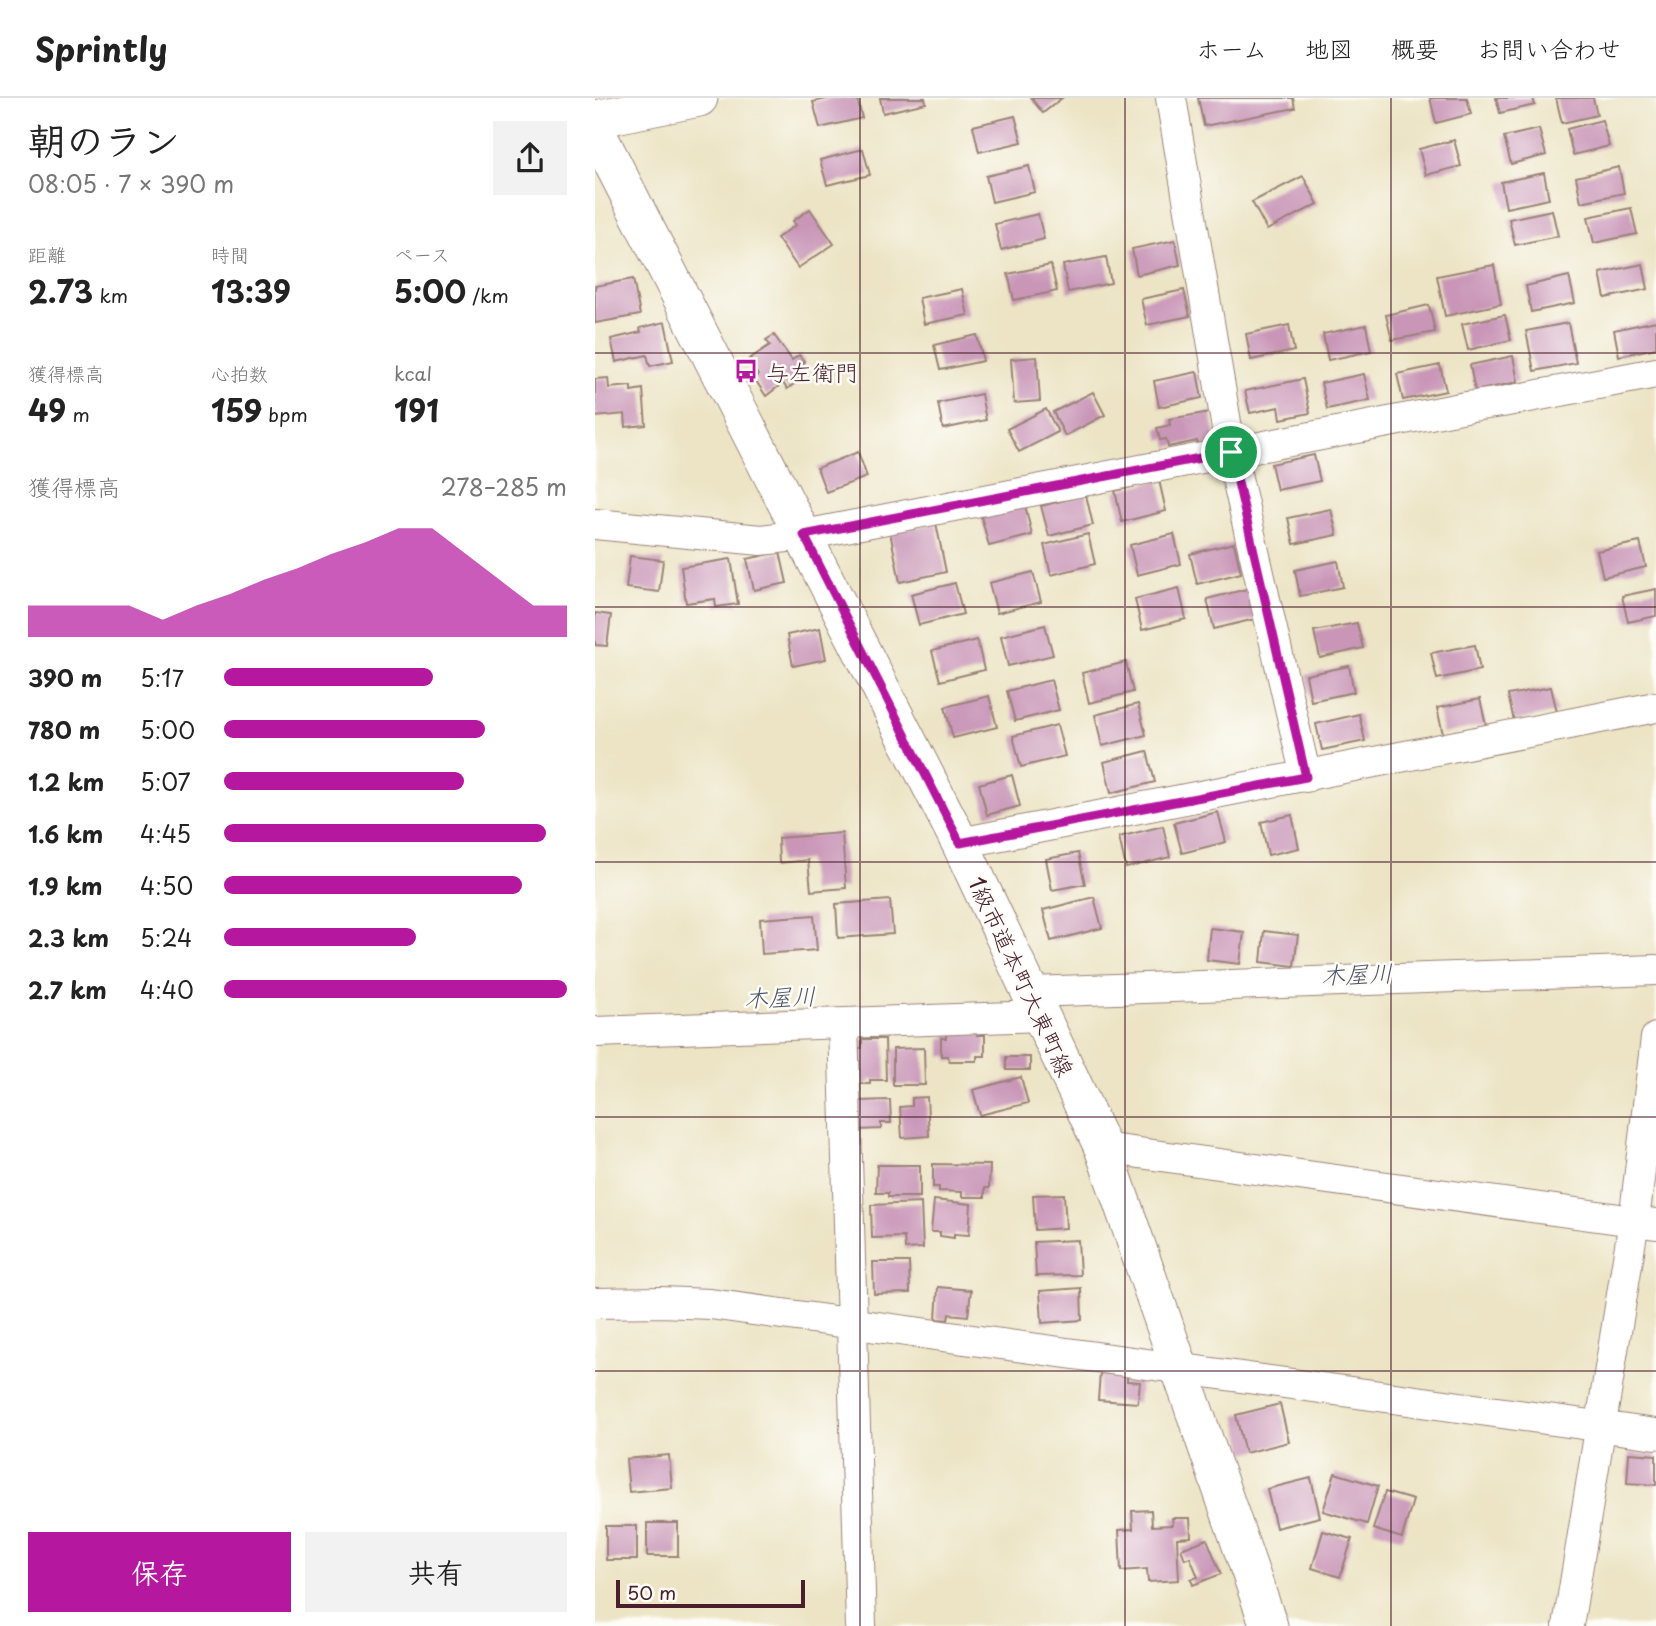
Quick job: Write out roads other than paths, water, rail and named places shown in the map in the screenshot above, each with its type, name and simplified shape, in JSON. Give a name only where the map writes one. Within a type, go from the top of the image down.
[{"type":"street","points":[[595,119],[699,98]]},
{"type":"street","points":[[1171,98],[1231,452],[1306,777]]},
{"type":"street","name":"1級市道本町大東町線","points":[[595,129],[960,843],[1103,1148],[1269,1626]]},
{"type":"street","points":[[595,524],[761,540],[804,535],[1656,373]]},
{"type":"street","points":[[960,843],[1656,707]]},
{"type":"street","points":[[595,1032],[843,1024],[1036,1004],[1656,970]]},
{"type":"street","points":[[843,1024],[861,1626]]},
{"type":"street","points":[[1568,1626],[1602,1426],[1645,1222],[1656,1038]]},
{"type":"street","points":[[1103,1148],[1645,1222]]},
{"type":"street","points":[[595,1303],[660,1301],[710,1304],[1656,1434]]},
{"type":"place","name":"与左衛門","points":[[746,371]]},
{"type":"water label","name":"木屋川","points":[[1357,973]]},
{"type":"water label","name":"木屋川","points":[[780,996]]}]
